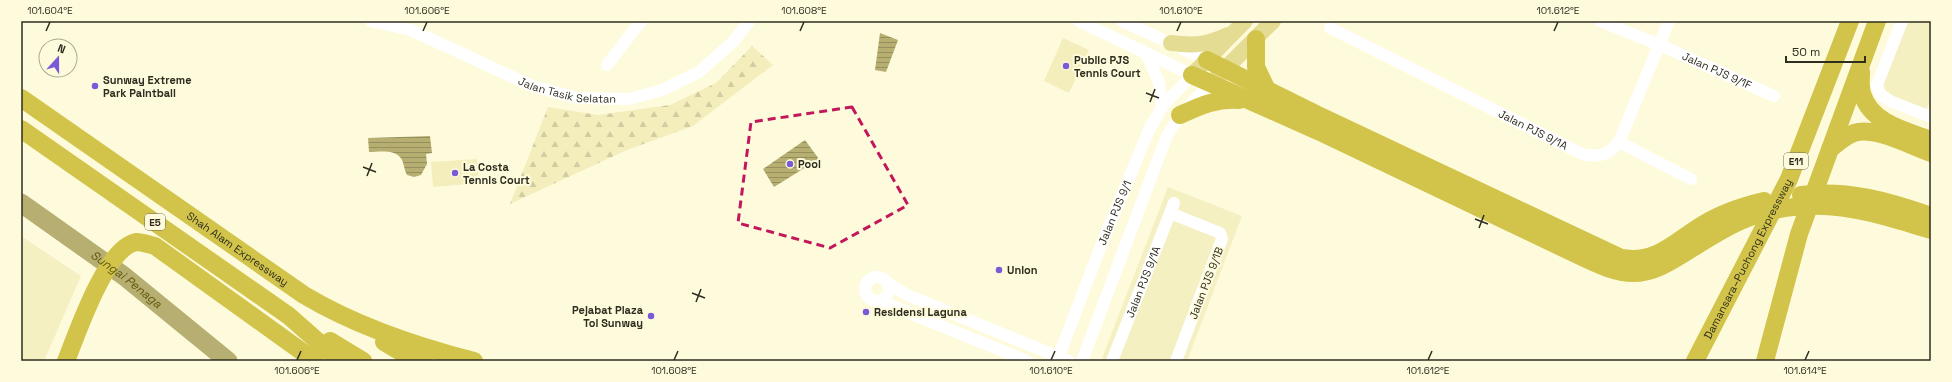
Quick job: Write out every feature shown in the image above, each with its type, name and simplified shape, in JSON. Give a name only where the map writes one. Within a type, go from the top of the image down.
[{"type":"highway","name":"Damansara–Puchong Expressway","points":[[1695,361],[1789,179],[1850,21]]},
{"type":"highway","name":"E11","points":[[1765,361],[1799,234],[1877,21]]},
{"type":"highway","points":[[1256,39],[1256,67],[1267,90]]},
{"type":"highway","points":[[1207,60],[1621,258],[1637,259],[1654,255],[1705,232]]},
{"type":"highway","points":[[1860,65],[1862,93],[1866,104],[1876,116],[1893,126],[1931,140]]},
{"type":"highway","points":[[1192,75],[1320,132],[1606,268],[1632,273],[1655,270],[1736,209],[1784,197],[1813,193],[1931,230]]},
{"type":"highway","name":"Shah Alam Expressway","points":[[21,98],[304,295],[330,310],[409,342],[474,361]]},
{"type":"highway","points":[[1180,115],[1211,101],[1226,99],[1246,100]]},
{"type":"highway","name":"E5","points":[[21,128],[289,316],[340,361]]},
{"type":"highway","points":[[1830,149],[1846,137],[1854,133],[1864,131],[1876,132],[1931,153]]},
{"type":"highway","points":[[1837,200],[1879,199],[1931,216]]},
{"type":"highway","points":[[66,361],[97,286],[116,256],[124,247],[137,242],[155,246],[315,361]]},
{"type":"highway","points":[[330,310],[406,355],[424,361]]},
{"type":"highway","points":[[289,316],[363,361]]},
{"type":"main road","points":[[1210,84],[1273,21]]},
{"type":"main road","points":[[1171,43],[1191,45],[1204,44],[1239,27]]},
{"type":"main road","points":[[1192,75],[1239,27]]},
{"type":"street","name":"Jalan Tasik Selatan","points":[[371,21],[411,30],[532,86],[577,98],[628,99],[662,90],[699,72],[733,42],[749,21]]},
{"type":"street","points":[[607,65],[641,21]]},
{"type":"street","points":[[1079,21],[1192,75]]},
{"type":"street","points":[[1122,21],[1207,60]]},
{"type":"street","name":"Jalan PJS 9/1F","points":[[1600,21],[1660,45],[1774,96]]},
{"type":"street","name":"Jalan PJS 9/1A","points":[[1330,28],[1582,154],[1602,156],[1611,151],[1619,142],[1669,21]]},
{"type":"street","points":[[1902,21],[1877,85],[1880,94],[1890,101],[1931,117]]},
{"type":"street","points":[[1146,53],[1158,82],[1162,107]]},
{"type":"street","name":"Jalan PJS 9/1","points":[[1062,360],[1123,193],[1150,130],[1162,107],[1192,75]]},
{"type":"street","name":"Jalan PJS 9/1","points":[[1082,361],[1164,145],[1180,115],[1210,84]]},
{"type":"street","points":[[1619,142],[1691,178]]},
{"type":"street","name":"Jalan PJS 9/1A","points":[[1112,361],[1172,208]]},
{"type":"street","name":"Jalan PJS 9/1B","points":[[1172,208],[1220,233],[1222,237],[1176,361]]},
{"type":"street","points":[[1027,361],[880,301],[873,300],[867,295],[867,284],[875,278],[882,278],[907,295],[1062,360]]},
{"type":"street","points":[[880,301],[888,293],[886,282]]},
{"type":"highlighted area","points":[[852,107],[908,205],[830,248],[738,223],[751,122]]},
{"type":"shaded area","points":[[1908,21],[1931,21],[1931,97],[1926,111],[1892,98],[1882,87]]},
{"type":"shaded area","points":[[880,33],[898,40],[886,72],[875,70]]},
{"type":"shaded area","points":[[430,136],[432,153],[426,154],[427,164],[421,175],[414,177],[407,175],[402,161],[397,154],[369,152],[368,138]]},
{"type":"shaded area","name":"Pool","points":[[805,140],[819,159],[774,187],[763,169]]},
{"type":"shaded area","points":[[1168,187],[1242,216],[1187,361],[1101,361]]},
{"type":"shaded area","points":[[21,236],[81,276],[44,361],[21,361]]},
{"type":"green space","name":"Public PJS Tennis Court","points":[[1063,38],[1089,50],[1069,93],[1044,81]]},
{"type":"green space","points":[[752,46],[773,65],[693,126],[627,150],[510,204],[548,107],[598,115],[670,105],[716,83]]},
{"type":"green space","name":"La Costa Tennis Court","points":[[477,159],[479,183],[433,187],[431,162]]},
{"type":"waterway","name":"Sungai Penaga","points":[[21,203],[124,276],[228,361]]},
{"type":"place","name":"Public PJS Tennis Court","points":[[1066,66]]},
{"type":"place","name":"Sunway Extreme Park Paintball","points":[[95,86]]},
{"type":"place","name":"Pool","points":[[790,164]]},
{"type":"place","name":"La Costa Tennis Court","points":[[455,173]]},
{"type":"place","name":"Union","points":[[999,270]]},
{"type":"place","name":"Residensi Laguna","points":[[866,312]]},
{"type":"place","name":"Pejabat Plaza Tol Sunway","points":[[651,316]]}]
